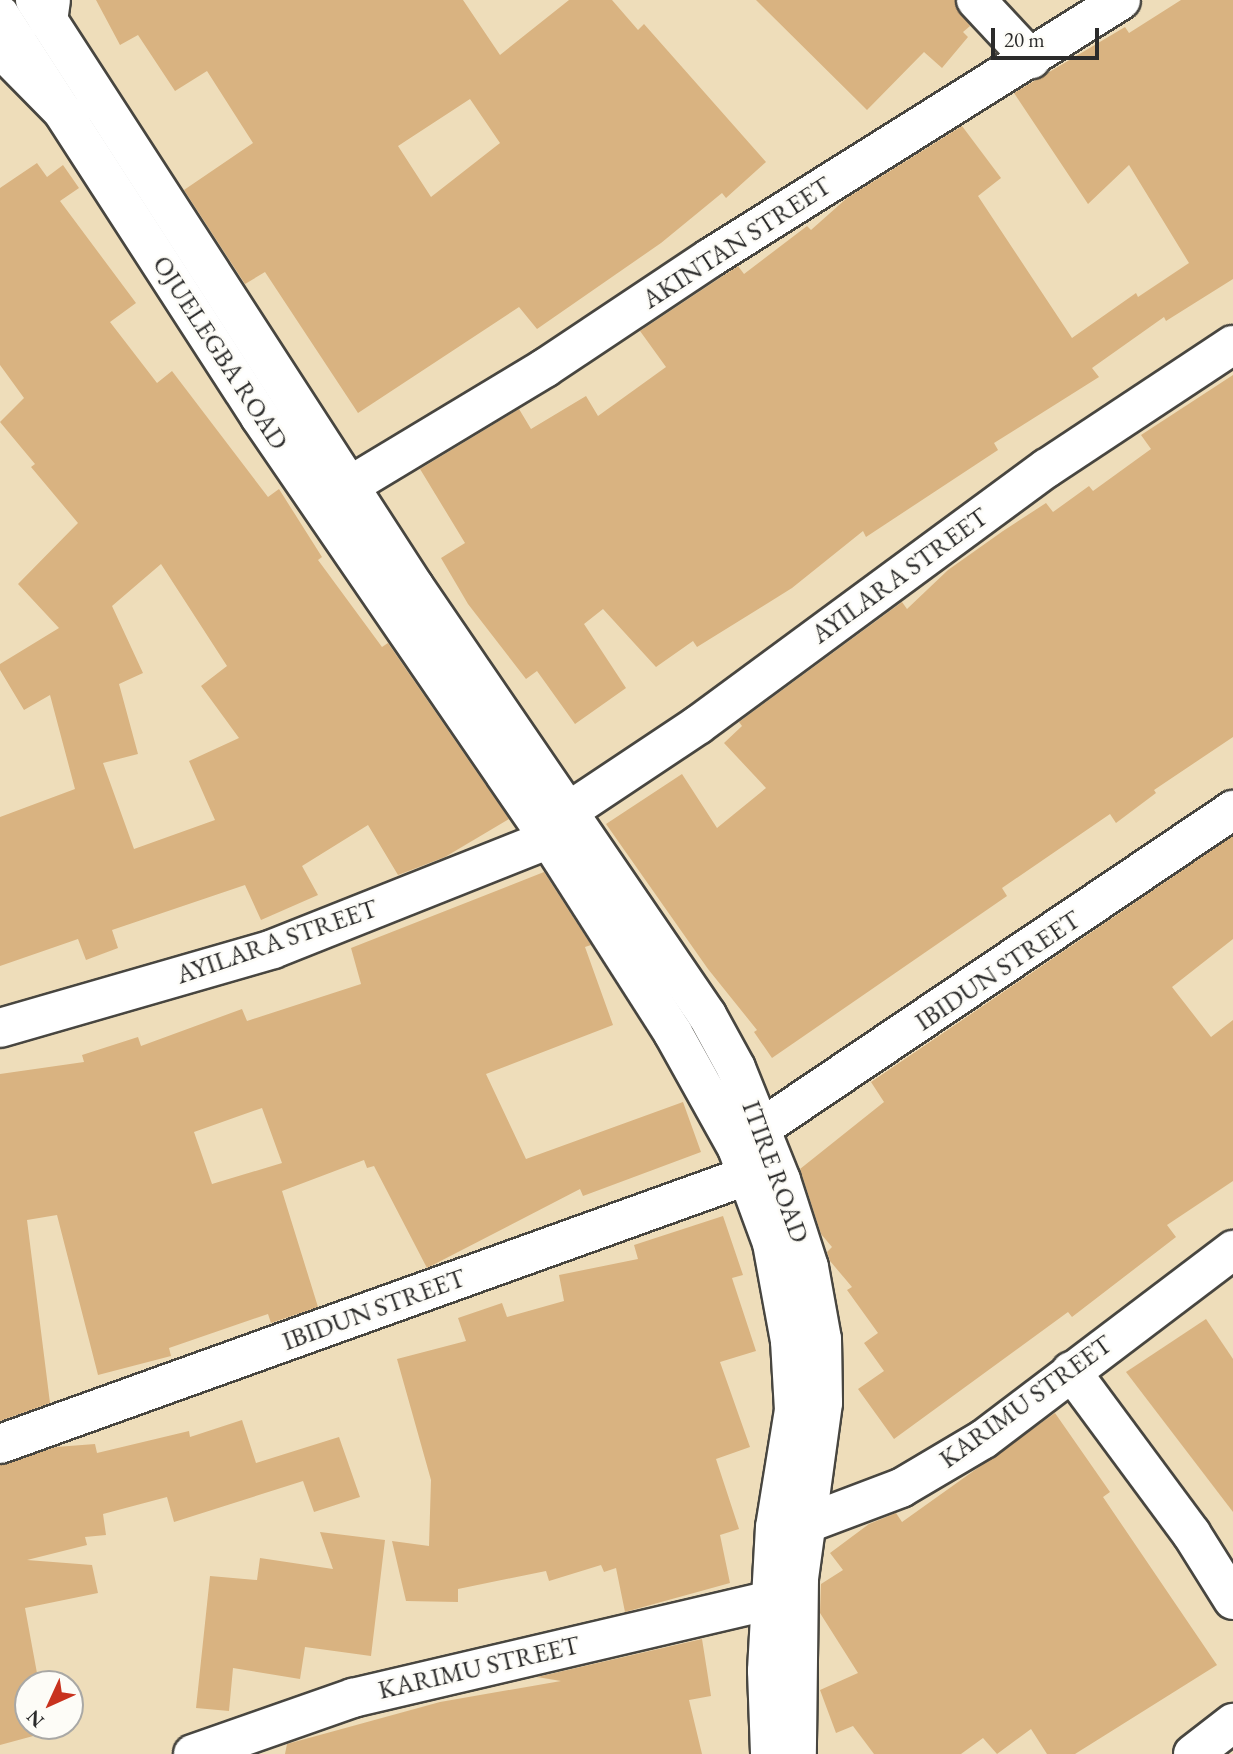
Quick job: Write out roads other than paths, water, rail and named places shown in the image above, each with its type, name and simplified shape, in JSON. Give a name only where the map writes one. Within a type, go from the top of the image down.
[{"type":"street","points":[[976,0],[1031,59]]},
{"type":"street","name":"AKINTAN STREET","points":[[351,485],[545,368],[710,258],[1031,59],[1121,0]]},
{"type":"street","name":"OJUELEGBA ROAD","points":[[44,7],[218,287],[351,485],[457,678]]},
{"type":"street","name":"OJUELEGBA ROAD","points":[[0,15],[71,120],[260,417],[457,678]]},
{"type":"street","points":[[0,48],[71,120]]},
{"type":"street","name":"AYILARA STREET","points":[[0,1028],[273,949],[559,825],[1047,468],[1233,345]]},
{"type":"street","name":"ITIRE ROAD","points":[[457,678],[559,825],[707,1015],[736,1068],[809,1267],[822,1339],[823,1403],[803,1525],[797,1754]]},
{"type":"street","name":"IBIDUN STREET","points":[[760,1129],[1233,810]]},
{"type":"street","name":"ITIRE ROAD","points":[[559,825],[706,1090],[749,1175],[772,1243],[790,1341],[794,1410],[775,1527],[771,1600],[770,1754]]},
{"type":"street","name":"IBIDUN STREET","points":[[0,1444],[749,1175]]},
{"type":"street","name":"KARIMU STREET","points":[[803,1525],[901,1488],[984,1439],[1233,1250]]},
{"type":"street","points":[[1071,1371],[1191,1533],[1233,1600]]},
{"type":"street","name":"KARIMU STREET","points":[[193,1754],[352,1698],[771,1600]]},
{"type":"street","points":[[1193,1754],[1233,1723]]}]
